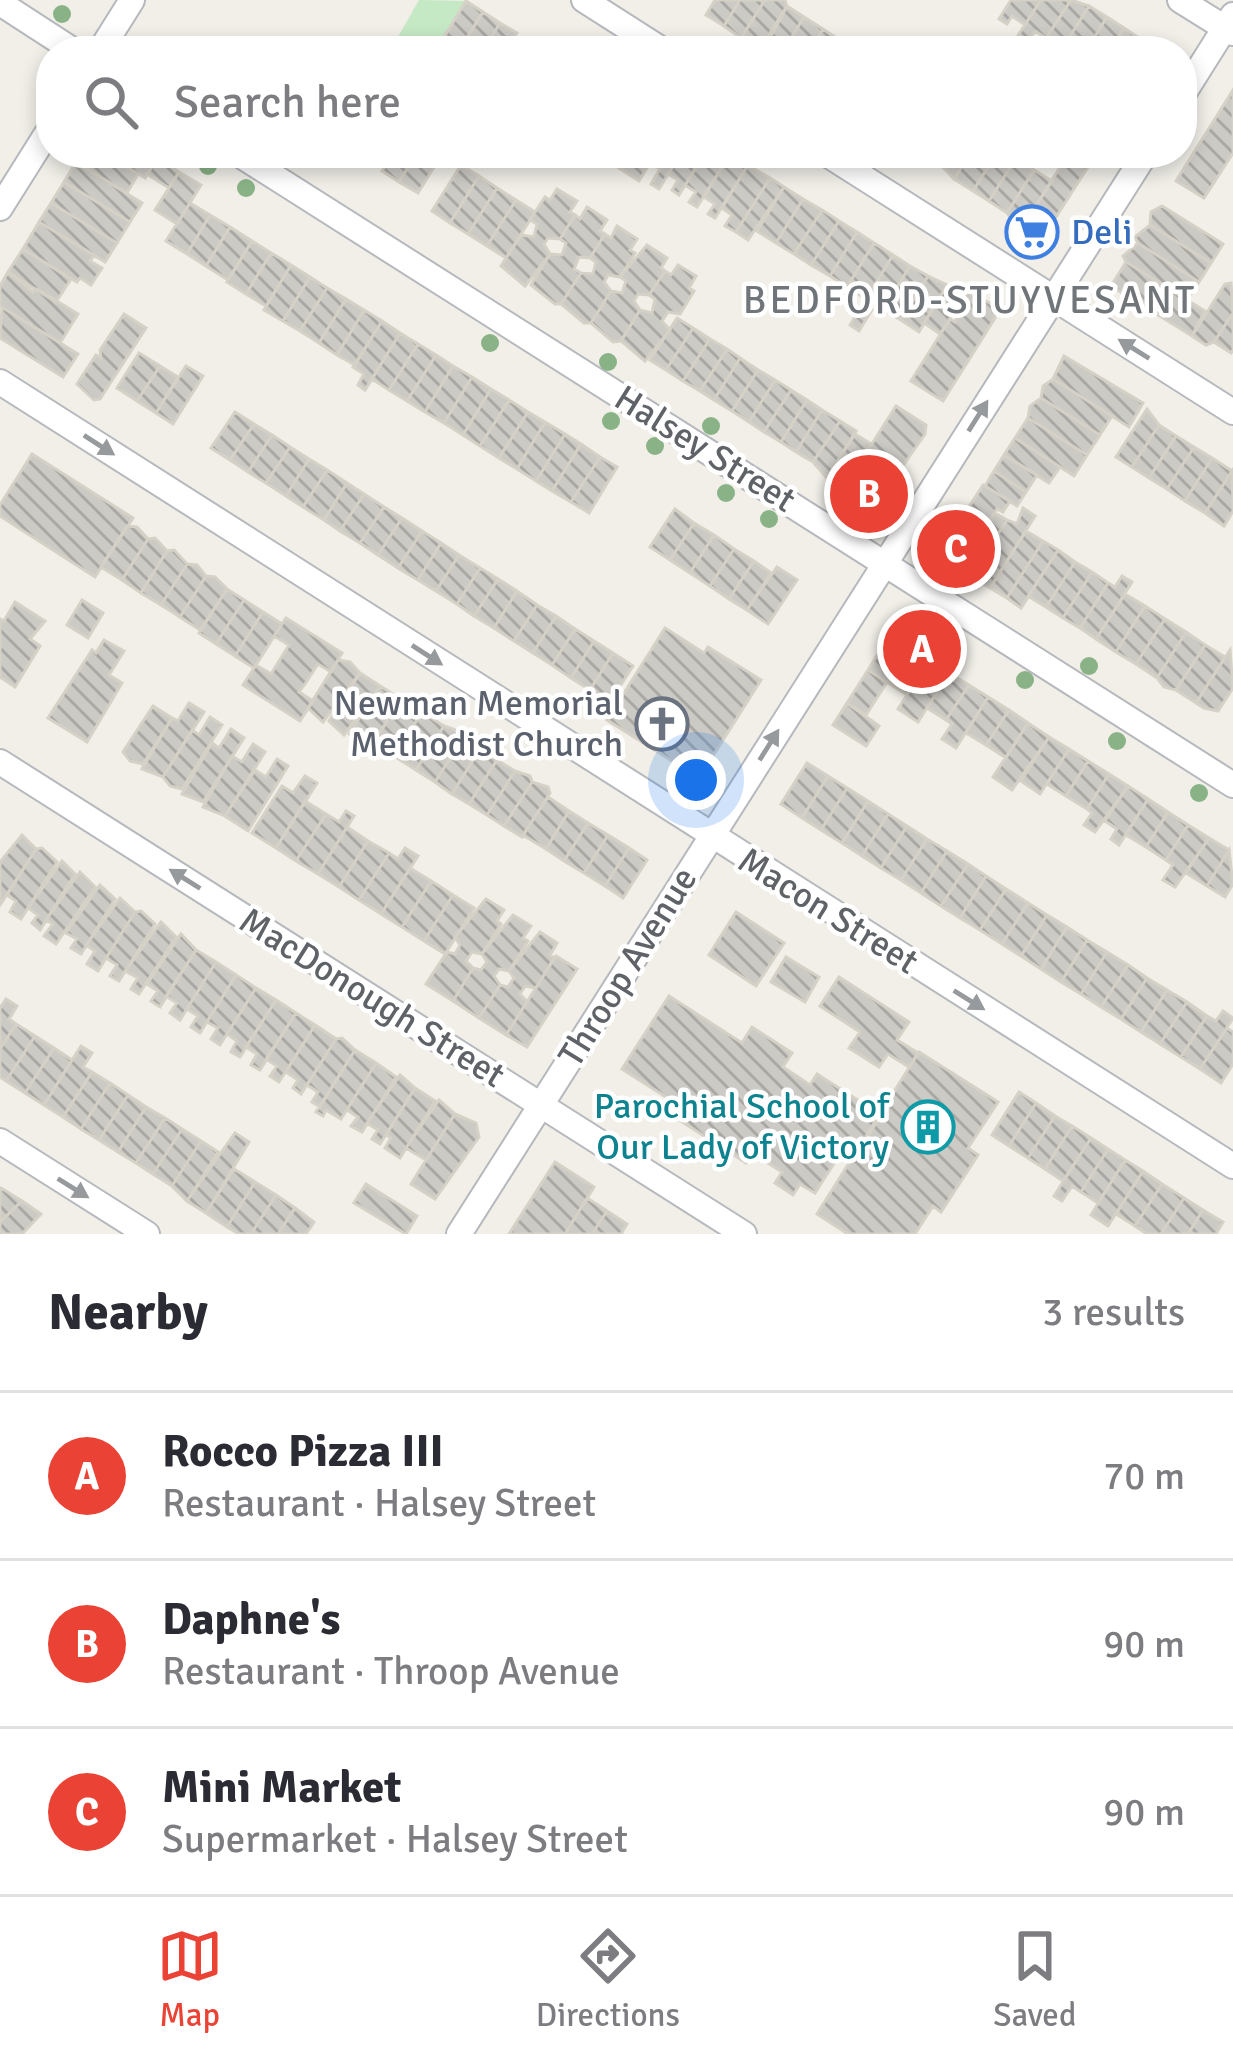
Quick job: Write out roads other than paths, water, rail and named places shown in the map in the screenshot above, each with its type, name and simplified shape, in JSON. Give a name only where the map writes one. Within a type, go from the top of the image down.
[{"type":"street","points":[[109,36],[132,0]]},
{"type":"street","points":[[584,0],[640,36]]},
{"type":"street","points":[[1180,0],[1230,26],[1197,74]]},
{"type":"street","points":[[0,2],[51,36]]},
{"type":"street","points":[[0,208],[36,152]]},
{"type":"street","name":"Halsey Street","points":[[261,168],[1233,785]]},
{"type":"street","points":[[849,168],[1233,412]]},
{"type":"street","name":"Throop Avenue","points":[[459,1234],[1136,168]]},
{"type":"street","name":"Macon Street","points":[[0,382],[1233,1166]]},
{"type":"street","name":"MacDonough Street","points":[[0,762],[744,1234]]},
{"type":"street","points":[[0,1141],[146,1234]]},
{"type":"place","name":"Deli","points":[[1032,232]]},
{"type":"place","name":"Daphne's","points":[[869,494]]},
{"type":"place","name":"Mini Market","points":[[956,549]]},
{"type":"place","name":"Rocco Pizza III","points":[[922,649]]},
{"type":"place","name":"Newman Memorial Methodist Church","points":[[662,724]]},
{"type":"place","name":"Parochial School of Our Lady of Victory","points":[[928,1127]]},
{"type":"district","name":"BEDFORD-STUYVESANT","points":[[970,300]]}]
